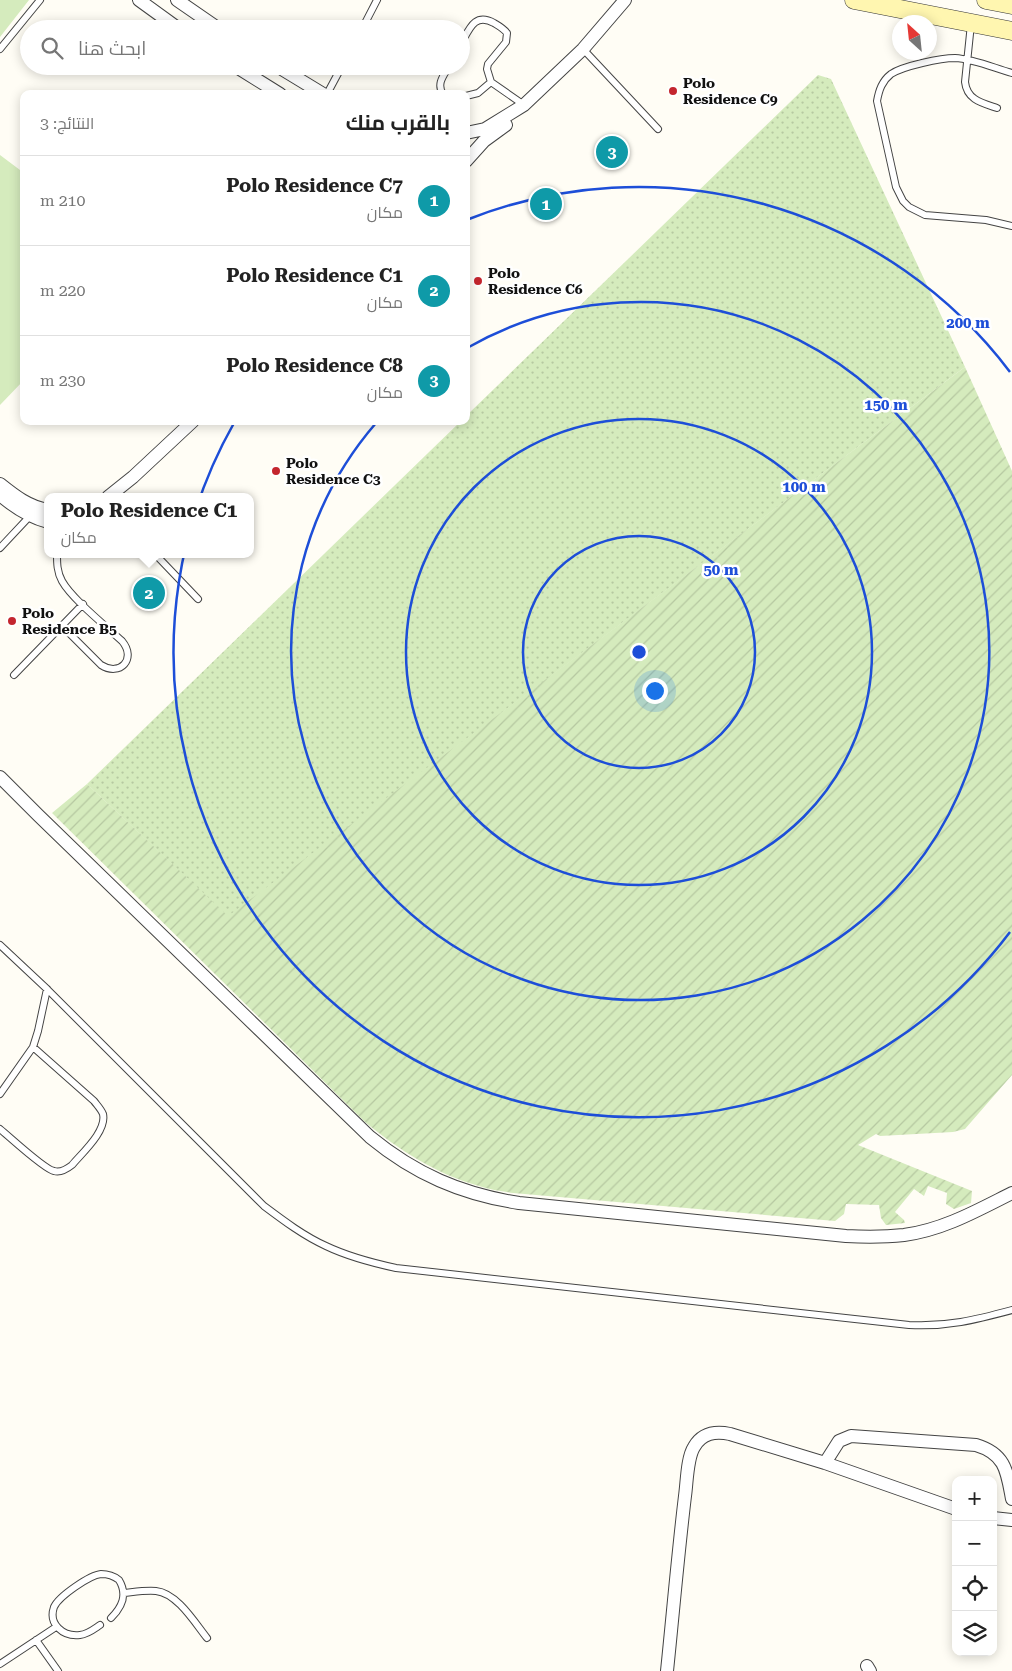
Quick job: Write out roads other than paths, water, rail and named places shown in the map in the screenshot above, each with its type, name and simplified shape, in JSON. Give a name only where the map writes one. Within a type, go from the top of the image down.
[{"type":"street","points":[[139,0],[167,20]]},
{"type":"street","points":[[177,0],[206,20]]},
{"type":"street","points":[[612,16],[617,0]]},
{"type":"street","points":[[470,157],[484,141],[516,116],[524,105],[582,49],[625,0]]},
{"type":"street","points":[[854,0],[1012,31]]},
{"type":"street","points":[[971,23],[977,14],[976,0]]},
{"type":"street","points":[[986,0],[1012,5]]},
{"type":"street","points":[[249,75],[274,90]]},
{"type":"street","points":[[293,75],[317,90]]},
{"type":"street","points":[[470,132],[484,129],[524,105]]},
{"type":"street","points":[[113,493],[162,451],[189,425]]},
{"type":"street","points":[[126,493],[142,477],[162,451]]},
{"type":"street","points":[[0,484],[24,502],[44,509]]},
{"type":"street","points":[[0,494],[30,516],[44,521]]},
{"type":"street","points":[[0,777],[370,1137],[407,1164],[449,1186],[496,1200],[519,1204],[836,1235],[876,1237],[906,1235],[935,1228],[964,1217],[1012,1193]]},
{"type":"street","points":[[667,1671],[682,1519],[690,1460],[692,1449],[699,1440],[708,1434],[719,1432],[825,1464],[952,1508]]},
{"type":"street","points":[[825,1464],[839,1441],[851,1436],[987,1448],[996,1454],[1003,1463],[1012,1499]]},
{"type":"street","points":[[997,1518],[1012,1520]]},
{"type":"lane","points":[[24,20],[40,0]]},
{"type":"lane","points":[[366,20],[376,0]]},
{"type":"lane","points":[[470,29],[474,22],[479,19],[491,21],[504,30],[507,38],[506,42],[488,64],[487,69],[491,82],[524,105]]},
{"type":"lane","points":[[971,23],[965,82],[969,94],[980,102],[997,108]]},
{"type":"lane","points":[[0,49],[20,24]]},
{"type":"lane","points":[[582,49],[658,128]]},
{"type":"lane","points":[[1012,73],[955,58],[928,62],[891,74],[879,90],[877,101],[896,188],[909,207],[925,216],[986,220],[1012,226]]},
{"type":"lane","points":[[330,90],[338,75]]},
{"type":"lane","points":[[441,90],[440,83],[444,75]]},
{"type":"lane","points":[[470,95],[478,93],[491,82]]},
{"type":"lane","points":[[0,548],[30,516]]},
{"type":"lane","points":[[56,558],[58,572],[62,581],[126,646],[128,658],[119,668],[106,668],[62,626]]},
{"type":"lane","points":[[159,558],[198,599]]},
{"type":"lane","points":[[14,675],[83,604]]},
{"type":"lane","points":[[0,944],[264,1206],[294,1228],[318,1242],[361,1260],[396,1268],[908,1325],[932,1326],[955,1324],[1012,1310]]},
{"type":"lane","points":[[0,1094],[33,1047],[47,989]]},
{"type":"lane","points":[[0,1129],[48,1169],[58,1172],[72,1164],[102,1128],[103,1115],[100,1108],[33,1047]]},
{"type":"lane","points":[[100,1625],[88,1633],[70,1635],[56,1627],[52,1615],[58,1601],[93,1576],[107,1574],[119,1580],[124,1593],[121,1606],[111,1618]]},
{"type":"lane","points":[[124,1593],[156,1591],[166,1593],[174,1598],[207,1638]]},
{"type":"lane","points":[[0,1664],[56,1627]]},
{"type":"lane","points":[[36,1640],[58,1671]]},
{"type":"place","name":"Polo Residence C9","points":[[673,91]]},
{"type":"place","name":"Polo Residence C8","points":[[612,152]]},
{"type":"place","name":"Polo Residence C7","points":[[546,204]]},
{"type":"place","name":"Polo Residence C6","points":[[478,281]]},
{"type":"place","name":"Polo Residence C3","points":[[276,471]]},
{"type":"place","name":"Polo Residence C1","points":[[149,593]]},
{"type":"place","name":"Polo Residence B5","points":[[12,621]]}]
